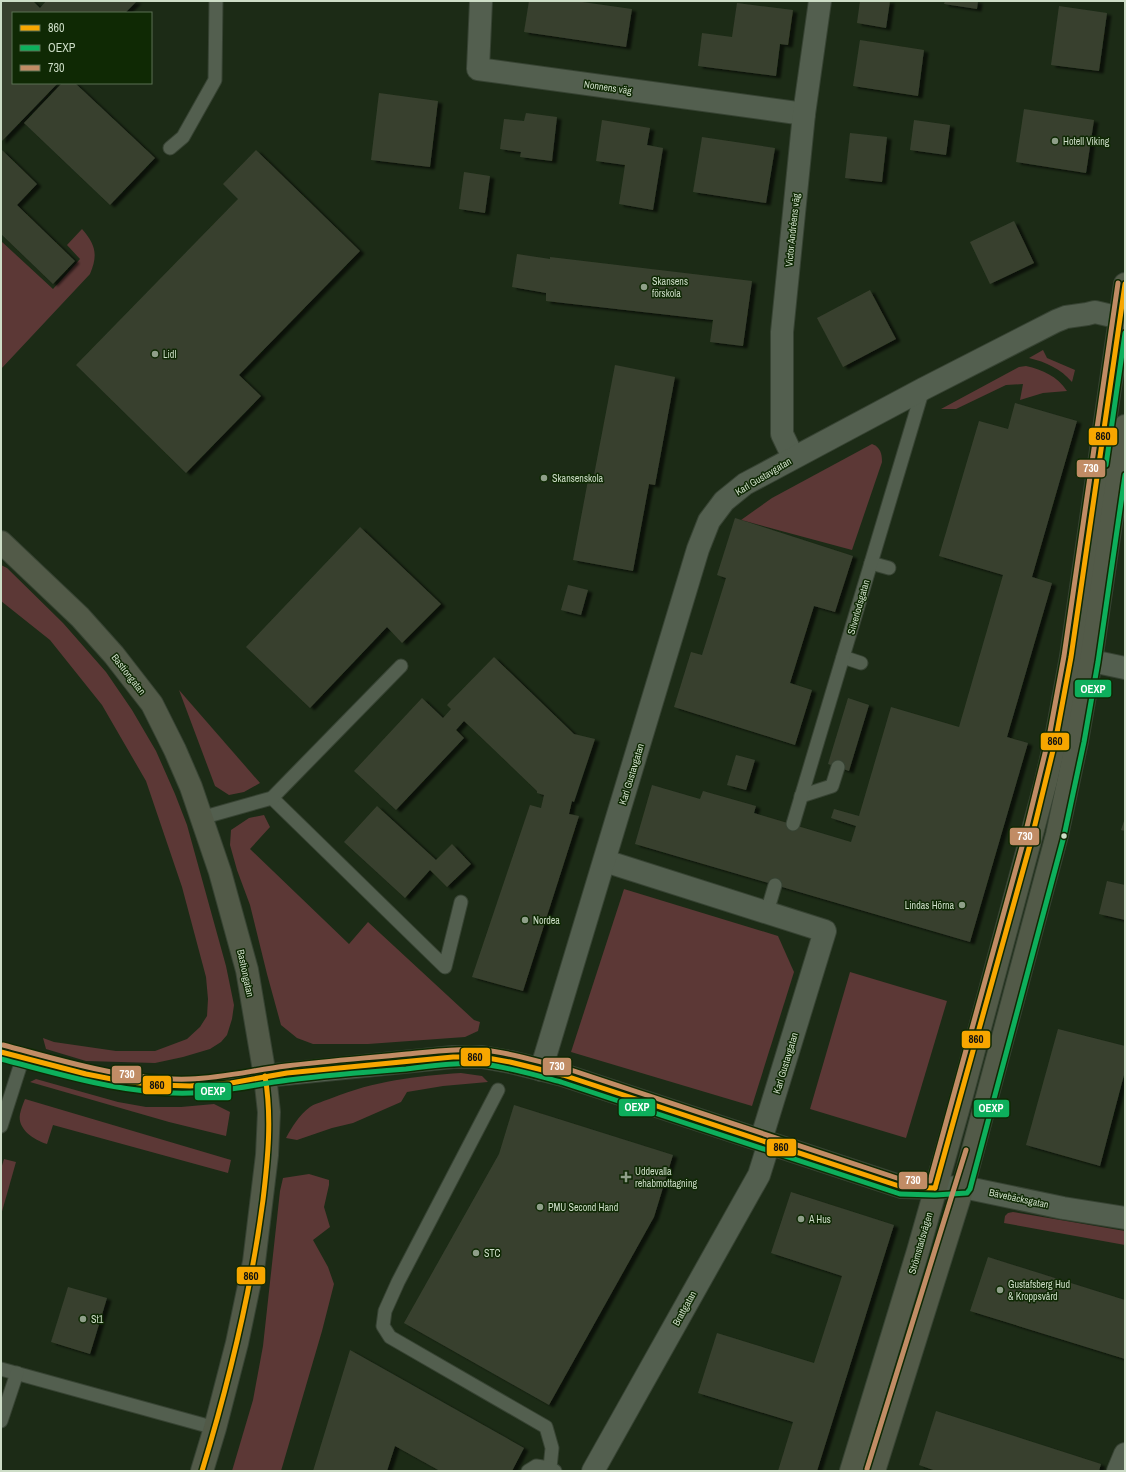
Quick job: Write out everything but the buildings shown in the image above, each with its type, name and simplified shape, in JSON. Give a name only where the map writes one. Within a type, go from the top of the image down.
[{"type":"main road","name":"Strömstadsvägen","points":[[874,1471],[963,1187],[1057,835],[1077,741],[1081,659],[1123,318],[1125,284]]},
{"type":"main road","name":"Strömstadsvägen","points":[[851,1471],[918,1251],[960,1103],[1039,810],[1056,738],[1081,659],[1125,426]]},
{"type":"main road","name":"Bastiongatan","points":[[1,542],[80,617],[114,655],[152,704],[175,750],[191,787],[220,872],[247,970],[265,1076],[269,1112],[267,1155],[254,1262],[237,1344],[202,1471]]},
{"type":"street","name":"Nonnens väg","points":[[481,1],[478,68],[804,114]]},
{"type":"street","name":"Victor Andréens väg","points":[[793,457],[782,434],[782,332],[804,114],[820,1]]},
{"type":"street","name":"Karl Gustavgatan","points":[[541,1070],[698,549],[709,521],[724,501],[745,484],[793,457],[1066,317],[1095,312],[1123,318]]},
{"type":"street","points":[[1081,659],[1125,668]]},
{"type":"street","name":"Karl Gustavgatan","points":[[605,861],[825,931],[765,1142]]},
{"type":"street","name":"Bävebäcksgatan","points":[[265,1076],[453,1057],[482,1057],[563,1075],[902,1187],[963,1187],[1063,1208],[1125,1218]]},
{"type":"street","name":"Brattgatan","points":[[593,1471],[759,1175],[765,1142]]},
{"type":"street","points":[[1118,1471],[1125,1454]]},
{"type":"lane","points":[[170,148],[183,137],[215,80],[216,1]]},
{"type":"lane","name":"Silverlodsgatan","points":[[793,824],[923,389]]},
{"type":"lane","points":[[871,563],[889,568]]},
{"type":"lane","points":[[843,658],[861,663]]},
{"type":"lane","points":[[201,818],[272,798],[401,666]]},
{"type":"lane","points":[[801,796],[832,786],[838,767]]},
{"type":"lane","points":[[272,798],[445,967],[461,902]]},
{"type":"lane","points":[[767,912],[775,884]]},
{"type":"lane","name":"Bävebäcksgatan","points":[[1,1052],[122,1082],[190,1086],[231,1083],[265,1076]]},
{"type":"lane","points":[[1,1126],[23,1057]]},
{"type":"lane","points":[[498,1090],[460,1152],[396,1281],[385,1311],[383,1326],[390,1337],[546,1427],[552,1448],[553,1470],[536,1466],[528,1471]]},
{"type":"lane","points":[[1,1368],[215,1428]]},
{"type":"lane","points":[[1,1421],[17,1373]]},
{"type":"shaded area","points":[[82,229],[93,245],[94,250],[95,256],[90,274],[1,369],[1,241],[53,289],[80,259],[67,245]]},
{"type":"shaded area","points":[[1043,350],[1047,358],[1075,370],[1072,382],[1063,373],[1053,367],[1029,358]]},
{"type":"shaded area","points":[[1026,366],[1049,374],[1059,381],[1067,391],[1043,393],[1020,400],[1023,384],[1006,385],[956,409],[941,409],[1019,367]]},
{"type":"shaded area","points":[[872,444],[880,451],[882,462],[852,550],[741,520],[772,498]]},
{"type":"shaded area","points":[[1,565],[7,568],[63,623],[106,672],[132,710],[156,751],[175,794],[187,825],[226,966],[234,1005],[232,1019],[227,1035],[221,1042],[210,1049],[155,1063],[86,1061],[46,1049],[43,1038],[54,1042],[116,1051],[155,1051],[187,1039],[200,1027],[207,1016],[208,999],[206,977],[182,887],[146,781],[102,705],[50,640],[1,601]]},
{"type":"shaded area","points":[[179,690],[260,783],[244,792],[229,795],[215,786]]},
{"type":"shaded area","points":[[264,815],[270,827],[250,849],[349,944],[368,922],[474,1020],[480,1022],[478,1031],[465,1037],[368,1044],[313,1044],[297,1038],[281,1025],[250,905],[237,870],[230,845],[231,830],[249,818]]},
{"type":"shaded area","points":[[624,889],[778,936],[794,972],[752,1106],[571,1052]]},
{"type":"shaded area","points":[[850,972],[947,1001],[906,1138],[810,1109]]},
{"type":"shaded area","points":[[461,1073],[482,1076],[488,1082],[443,1086],[407,1092],[401,1102],[353,1123],[332,1128],[297,1140],[286,1138],[299,1117],[310,1107],[318,1103],[379,1083]]},
{"type":"shaded area","points":[[36,1079],[118,1102],[146,1107],[181,1107],[214,1104],[230,1112],[226,1136],[169,1122],[30,1082]]},
{"type":"shaded area","points":[[25,1099],[231,1160],[228,1173],[53,1125],[47,1144],[32,1137],[21,1124],[20,1114]]},
{"type":"shaded area","points":[[4,1159],[16,1162],[1,1215],[1,1169]]},
{"type":"shaded area","points":[[309,1174],[329,1180],[324,1207],[330,1227],[313,1240],[328,1267],[334,1284],[322,1331],[281,1471],[232,1471],[253,1400],[263,1346],[280,1191],[283,1178]]},
{"type":"shaded area","points":[[1013,1212],[1125,1231],[1125,1245],[1004,1223],[1005,1216],[1008,1213]]},
{"type":"transit line","name":"730","points":[[3,1045],[95,1069],[142,1077],[166,1079],[214,1077],[301,1064],[444,1050],[492,1051],[565,1068],[903,1180],[930,1181],[1023,843],[1049,737],[1064,656],[1118,283]]},
{"type":"transit line","name":"860","points":[[935,1188],[1030,845],[1056,738],[1071,657],[1125,284]]},
{"type":"transit line","name":"OEXP","points":[[1106,465],[1125,333]]},
{"type":"transit line","name":"OEXP","points":[[1,1059],[95,1083],[143,1091],[167,1093],[216,1091],[304,1078],[444,1065],[492,1065],[561,1082],[900,1194],[935,1195],[967,1193],[970,1189],[1064,836],[1084,742],[1098,662],[1125,475]]},
{"type":"transit line","name":"860","points":[[1,1052],[86,1074],[122,1081],[158,1085],[190,1086],[231,1083],[287,1073],[453,1057],[482,1057],[563,1075],[902,1187],[935,1188]]},
{"type":"transit line","name":"860","points":[[202,1471],[238,1337],[246,1303],[258,1234],[268,1153],[269,1122],[265,1076]]},
{"type":"transit line","name":"730","points":[[867,1469],[966,1150]]},
{"type":"place","name":"Hotell Viking","points":[[1055,141]]},
{"type":"place","name":"Skansens förskola","points":[[644,287]]},
{"type":"place","name":"Lidl","points":[[155,354]]},
{"type":"place","name":"Skansenskola","points":[[544,478]]},
{"type":"place","name":"Lindas Hörna","points":[[962,905]]},
{"type":"place","name":"Nordea","points":[[525,920]]},
{"type":"place","name":"Uddevalla rehabmottagning","points":[[626,1177]]},
{"type":"place","name":"PMU Second Hand","points":[[540,1207]]},
{"type":"place","name":"A Hus","points":[[801,1219]]},
{"type":"place","name":"STC","points":[[476,1253]]},
{"type":"place","name":"Gustafsberg Hud & Kroppsvård","points":[[1000,1290]]},
{"type":"place","name":"St1","points":[[83,1319]]}]
